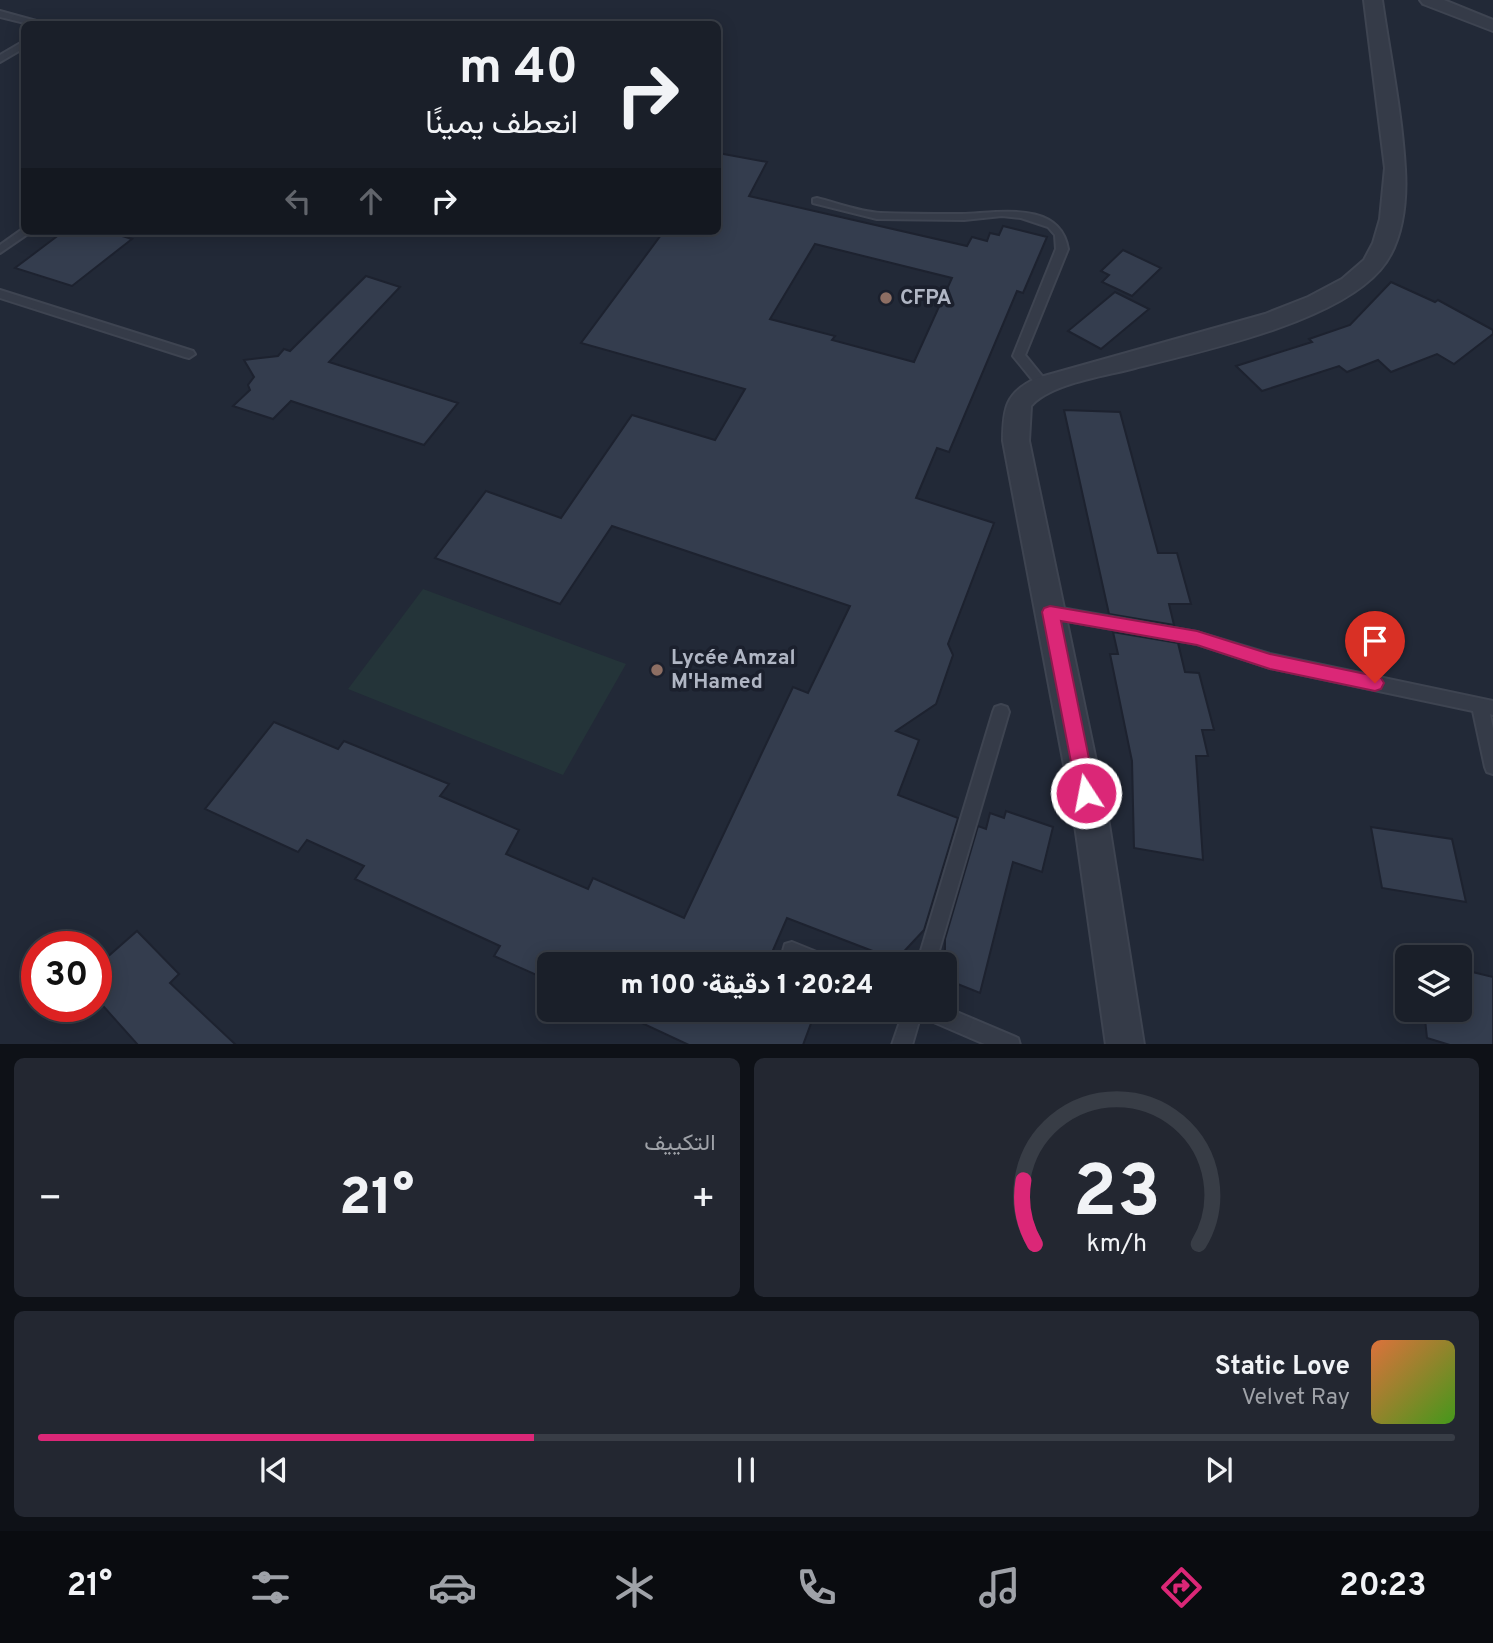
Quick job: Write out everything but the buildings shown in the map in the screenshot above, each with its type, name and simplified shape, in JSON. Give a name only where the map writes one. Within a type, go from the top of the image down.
[{"type":"street","points":[[1125,1044],[1091,818],[1015,431],[1015,411],[1028,391],[1270,321],[1336,293],[1372,266],[1389,230],[1395,193],[1394,145],[1373,0]]},
{"type":"street","points":[[1429,0],[1493,26]]},
{"type":"lane","points":[[0,14],[26,21]]},
{"type":"lane","points":[[0,59],[21,46]]},
{"type":"lane","points":[[817,201],[877,216],[964,217],[1002,213],[1040,219],[1052,225],[1060,235],[1062,249],[1019,356],[1043,385]]},
{"type":"lane","points":[[0,250],[21,235]]},
{"type":"lane","points":[[0,294],[189,354]]},
{"type":"lane","points":[[1050,612],[1197,638],[1270,661],[1486,707],[1493,767]]},
{"type":"lane","points":[[930,952],[1001,712]]},
{"type":"lane","points":[[902,1044],[909,1022]]},
{"type":"lane","points":[[957,1022],[1009,1044]]},
{"type":"shaded area","points":[[423,589],[626,664],[563,775],[348,689]]},
{"type":"place","name":"CFPA","points":[[886,298]]},
{"type":"place","name":"Lycée Amzal M'Hamed","points":[[657,670]]},
{"type":"route","points":[[1086,793],[1050,612],[1197,638],[1270,661],[1375,683]]}]
